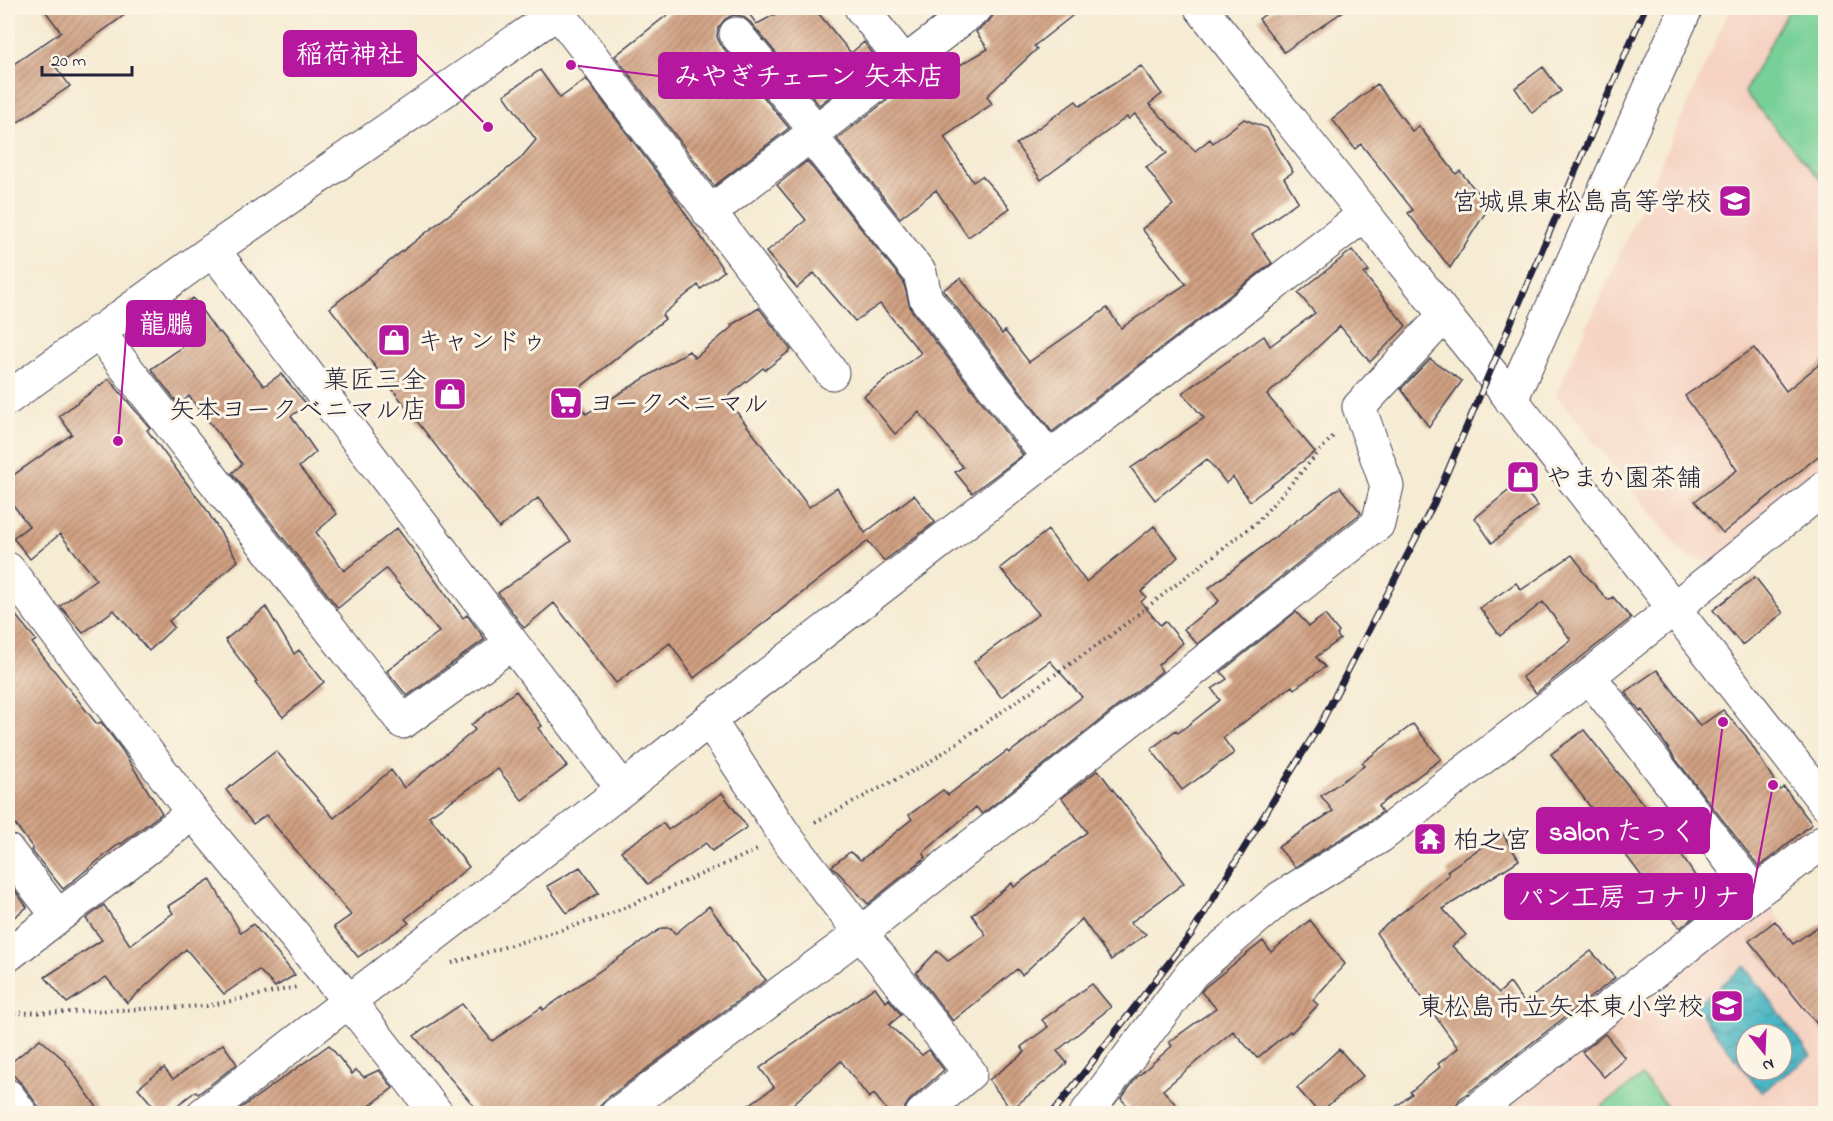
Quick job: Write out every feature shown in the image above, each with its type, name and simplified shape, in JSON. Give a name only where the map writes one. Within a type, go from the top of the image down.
[{"type":"street","points":[[861,8],[904,62]]},
{"type":"street","points":[[709,213],[976,8]]},
{"type":"street","points":[[1201,8],[1826,804]]},
{"type":"street","points":[[1511,400],[1686,8]]},
{"type":"street","points":[[8,398],[213,250],[561,10],[709,213],[832,373]]},
{"type":"street","points":[[736,34],[921,273],[926,299],[1049,458]]},
{"type":"street","points":[[202,1113],[1364,215]]},
{"type":"street","points":[[213,250],[623,789]]},
{"type":"street","points":[[617,1113],[861,933],[1378,524],[1387,486],[1359,407],[1444,316]]},
{"type":"street","points":[[98,332],[403,723],[512,643]]},
{"type":"street","points":[[1086,1113],[1192,973],[1280,898],[1381,836],[1589,676],[1826,487]]},
{"type":"street","points":[[8,569],[193,813],[348,1000],[437,1113]]},
{"type":"street","points":[[1589,676],[1755,893]]},
{"type":"street","points":[[709,720],[786,837],[970,1073],[922,1113]]},
{"type":"street","points":[[8,955],[193,813]]},
{"type":"street","points":[[1472,1113],[1826,840]]},
{"type":"street","points":[[8,851],[58,916]]},
{"type":"street","points":[[8,1096],[21,1113]]},
{"type":"shaded area","name":"宮城県東松島高等学校","points":[[1731,8],[1825,8],[1825,475],[1714,563],[1686,557],[1556,395]]},
{"type":"shaded area","name":"東松島市立矢本東小学校","points":[[1766,900],[1825,978],[1825,1113],[1490,1114]]},
{"type":"green space","points":[[1790,8],[1825,8],[1825,185],[1744,92]]},
{"type":"green space","points":[[1642,1076],[1672,1113],[1593,1113]]},
{"type":"water","points":[[1745,966],[1786,1022],[1734,1022],[1734,1057],[1695,1006]]},
{"type":"water","points":[[1794,1033],[1811,1056],[1794,1068]]},
{"type":"water","points":[[1753,1082],[1775,1082],[1761,1092]]},
{"type":"building","points":[[43,8],[134,8],[55,66],[70,86],[8,129],[8,68],[61,32]]},
{"type":"building","points":[[676,8],[744,8],[757,24],[787,8],[814,8],[851,53],[864,42],[878,60],[819,105],[750,22],[742,16],[733,15],[725,19],[718,28],[717,37],[721,45],[789,128],[714,186],[615,56]]},
{"type":"building","points":[[994,8],[1082,8],[1034,46],[1037,49],[987,96],[992,104],[944,137],[973,182],[982,176],[1010,208],[968,237],[936,190],[900,218],[837,139],[908,84],[913,92],[988,49],[976,32],[993,16]]},
{"type":"building","points":[[1274,8],[1348,8],[1284,52],[1259,19]]},
{"type":"building","points":[[1141,66],[1162,94],[1149,104],[1195,151],[1210,139],[1213,143],[1244,119],[1267,128],[1293,172],[1284,178],[1298,201],[1252,235],[1272,263],[1052,432],[943,290],[961,278],[1002,334],[1005,331],[1029,362],[1107,308],[1121,328],[1186,284],[1142,229],[1173,205],[1146,167],[1167,153],[1136,113],[1129,119],[1127,117],[1041,180],[1016,144],[1076,101],[1080,106]]},
{"type":"building","points":[[1543,67],[1561,91],[1532,113],[1515,88]]},
{"type":"building","name":"ヨークベニマル","points":[[540,70],[560,98],[586,79],[669,189],[724,271],[701,289],[698,285],[662,315],[665,319],[572,394],[586,414],[689,351],[695,358],[732,327],[731,325],[759,308],[791,350],[765,370],[763,368],[726,398],[809,507],[837,488],[865,533],[914,495],[935,522],[884,561],[868,541],[694,678],[670,643],[616,683],[554,603],[524,628],[498,593],[571,541],[538,498],[499,528],[330,308],[520,159],[536,140],[504,95]]},
{"type":"building","points":[[1377,84],[1412,131],[1419,126],[1456,174],[1460,171],[1489,207],[1450,268],[1408,213],[1413,210],[1361,144],[1355,149],[1332,119]]},
{"type":"building","points":[[807,161],[903,281],[911,310],[1023,455],[972,493],[955,472],[963,467],[919,412],[895,434],[864,396],[921,353],[880,304],[855,321],[814,273],[797,288],[766,252],[806,220],[777,185]]},
{"type":"building","points":[[1352,250],[1369,271],[1364,274],[1406,326],[1370,362],[1340,326],[1267,395],[1315,452],[1250,501],[1233,477],[1226,483],[1207,459],[1155,500],[1131,468],[1204,418],[1182,393],[1264,336],[1270,346],[1315,313],[1298,293]]},
{"type":"building","points":[[193,298],[218,333],[220,332],[264,386],[281,374],[307,405],[291,416],[316,452],[299,467],[337,514],[316,532],[344,571],[397,528],[463,618],[467,615],[485,639],[407,696],[387,671],[439,632],[386,569],[338,608],[232,473],[242,464],[189,396],[179,405],[151,369],[188,343],[167,319]]},
{"type":"building","points":[[1754,348],[1786,391],[1826,359],[1826,450],[1723,533],[1695,501],[1737,470],[1685,396]]},
{"type":"building","points":[[1430,359],[1462,381],[1429,427],[1401,389]]},
{"type":"building","points":[[109,379],[150,428],[147,430],[206,509],[238,561],[169,621],[174,627],[149,651],[114,610],[83,633],[60,606],[96,579],[60,534],[30,559],[13,538],[29,526],[8,498],[8,479],[72,434],[59,416]]},
{"type":"building","points":[[1518,483],[1538,506],[1492,543],[1475,518]]},
{"type":"building","points":[[1340,487],[1361,513],[1197,644],[1184,629],[1219,601],[1209,588]]},
{"type":"building","points":[[1154,526],[1178,557],[1141,592],[1146,597],[1141,602],[1160,625],[1165,621],[1183,643],[1158,665],[1162,671],[982,814],[976,807],[923,853],[926,857],[868,904],[832,866],[850,852],[861,860],[912,819],[909,815],[943,790],[948,795],[1007,751],[1009,753],[1082,697],[1050,661],[1001,697],[974,662],[1039,614],[1000,568],[1048,530],[1086,582]]},
{"type":"building","points":[[1572,555],[1583,569],[1582,571],[1608,600],[1613,597],[1631,618],[1536,693],[1522,677],[1571,640],[1543,602],[1500,636],[1480,608],[1516,583],[1521,590]]},
{"type":"building","points":[[1755,577],[1783,613],[1742,645],[1713,610]]},
{"type":"building","points":[[8,606],[36,640],[32,643],[97,724],[101,722],[122,750],[162,813],[63,889],[31,850],[33,848],[8,815]]},
{"type":"building","points":[[266,607],[294,654],[299,650],[324,682],[283,717],[255,683],[257,682],[225,640]]},
{"type":"building","points":[[1296,612],[1309,626],[1325,615],[1339,632],[1337,635],[1340,639],[1316,657],[1325,667],[1294,689],[1292,686],[1223,738],[1234,753],[1182,790],[1151,749],[1176,730],[1178,733],[1220,700],[1212,689],[1227,679],[1221,672]]},
{"type":"building","points":[[1657,670],[1700,726],[1723,710],[1746,736],[1780,790],[1784,787],[1812,824],[1759,867],[1674,757],[1642,710],[1640,711],[1625,692]]},
{"type":"building","points":[[516,691],[542,726],[538,728],[567,766],[522,800],[498,769],[429,816],[469,867],[405,919],[409,923],[358,957],[334,927],[351,915],[266,815],[253,824],[226,790],[276,751],[334,818],[391,770],[404,788],[475,730],[471,725]]},
{"type":"building","points":[[1413,724],[1441,759],[1378,806],[1382,812],[1370,821],[1295,867],[1278,847],[1333,811],[1321,796],[1364,766],[1362,763]]},
{"type":"building","points":[[1584,730],[1670,838],[1701,885],[1705,882],[1716,900],[1680,928],[1551,754]]},
{"type":"building","points":[[1098,770],[1184,883],[1130,923],[1146,934],[1111,960],[1082,919],[1022,975],[1017,969],[953,1021],[916,973],[937,951],[948,961],[986,935],[972,915],[1012,883],[1014,887],[1087,832],[1062,798]]},
{"type":"building","points":[[722,793],[747,827],[712,851],[706,843],[648,884],[621,851],[663,823],[668,830]]},
{"type":"building","points":[[1502,833],[1519,860],[1443,909],[1466,935],[1452,946],[1499,993],[1510,983],[1524,1003],[1591,951],[1615,978],[1460,1099],[1451,1113],[1388,1113],[1412,1094],[1410,1092],[1440,1067],[1438,1064],[1458,1048],[1376,933],[1449,875],[1447,871]]},
{"type":"building","points":[[580,867],[599,893],[567,913],[547,886]]},
{"type":"building","points":[[210,879],[241,933],[253,924],[295,975],[275,987],[259,970],[224,994],[186,949],[127,1003],[106,977],[67,1003],[45,977],[102,940],[86,919],[104,905],[130,945],[173,913],[168,906]]},
{"type":"building","points":[[8,881],[27,907],[8,922]]},
{"type":"building","points":[[709,906],[766,980],[606,1099],[600,1106],[599,1113],[480,1113],[414,1036],[462,1004],[492,1041],[542,1007],[543,1010],[662,928],[671,928],[675,934]]},
{"type":"building","points":[[1310,920],[1345,964],[1313,1000],[1318,1005],[1291,1033],[1290,1031],[1257,1058],[1233,1031],[1163,1090],[1183,1113],[1135,1113],[1121,1099],[1137,1077],[1172,1046],[1169,1042],[1216,1008],[1201,992],[1205,987],[1263,941],[1271,952]]},
{"type":"building","points":[[1775,921],[1793,944],[1826,921],[1826,1035],[1749,941]]},
{"type":"building","points":[[1092,984],[1111,1007],[1057,1051],[1067,1063],[1011,1110],[989,1080],[1025,1052],[1021,1047],[1048,1027],[1042,1020]]},
{"type":"building","points":[[875,987],[886,1002],[889,999],[901,1015],[889,1025],[922,1055],[929,1050],[944,1070],[910,1100],[904,1112],[889,1113],[874,1094],[869,1098],[841,1061],[783,1113],[738,1113],[774,1087],[760,1068]]},
{"type":"building","points":[[1605,1034],[1625,1058],[1604,1077],[1582,1052]]},
{"type":"building","points":[[40,1039],[63,1059],[101,1113],[43,1113],[23,1085],[8,1070],[8,1065]]},
{"type":"building","points":[[223,1044],[237,1064],[198,1094],[196,1091],[167,1113],[159,1113],[138,1088],[164,1068],[173,1079]]},
{"type":"building","points":[[329,1045],[352,1074],[356,1070],[364,1077],[379,1070],[393,1088],[360,1113],[234,1113]]},
{"type":"building","points":[[1339,1049],[1363,1076],[1319,1113],[1297,1088]]},
{"type":"railway","points":[[1052,1114],[1192,933],[1321,723],[1434,503],[1645,8]]},
{"type":"place","name":"みやぎチェーン 矢本店","points":[[571,65]]},
{"type":"place","name":"稲荷神社","points":[[488,127]]},
{"type":"place","name":"宮城県東松島高等学校","points":[[1735,201]]},
{"type":"place","name":"キャンドゥ","points":[[394,340]]},
{"type":"place","name":"菓匠三全 矢本ヨークベニマル店","points":[[450,394]]},
{"type":"place","name":"ヨークベニマル","points":[[566,403]]},
{"type":"place","name":"龍鵬","points":[[118,441]]},
{"type":"place","name":"やまか園茶舗","points":[[1523,477]]},
{"type":"place","name":"salon たっく","points":[[1723,722]]},
{"type":"place","name":"パン工房 コナリナ","points":[[1773,785]]},
{"type":"place","name":"柏之宮","points":[[1430,839]]},
{"type":"place","name":"東松島市立矢本東小学校","points":[[1727,1006]]}]
